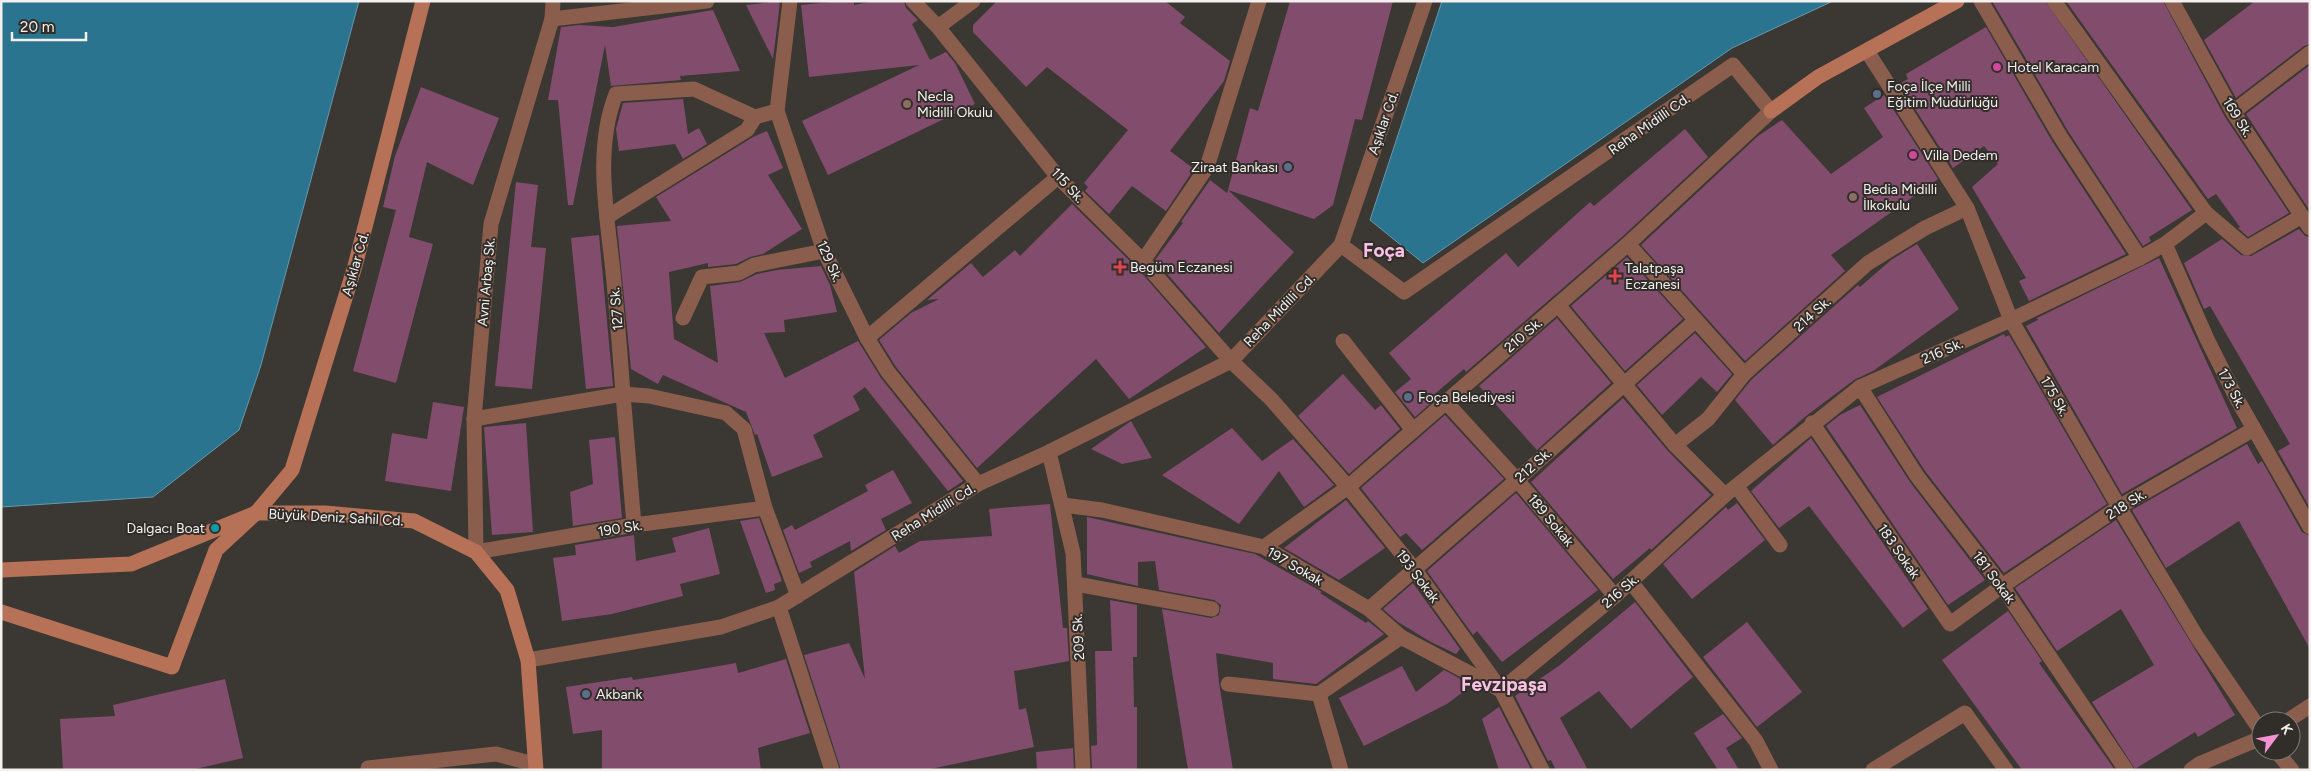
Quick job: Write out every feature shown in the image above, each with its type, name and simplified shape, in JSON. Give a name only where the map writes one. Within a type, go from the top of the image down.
[{"type":"street","name":"Aşıklar Cd.","points":[[256,513],[292,470],[355,266],[424,1]]},
{"type":"street","name":"Avni Arbaş Sk.","points":[[476,552],[474,418],[491,224],[552,19],[554,1]]},
{"type":"street","points":[[552,19],[707,1]]},
{"type":"street","name":"129 Sk.","points":[[790,1],[777,111],[824,251],[867,338],[888,372],[978,484]]},
{"type":"street","name":"115 Sk.","points":[[913,1],[938,27],[1058,177],[1143,261],[1231,360],[1271,399]]},
{"type":"street","points":[[938,27],[973,1]]},
{"type":"street","points":[[1143,261],[1207,167],[1259,1]]},
{"type":"street","name":"Aşıklar Cd.","points":[[1341,246],[1425,1]]},
{"type":"street","points":[[1771,111],[1818,77],[1957,1]]},
{"type":"street","points":[[1982,1],[2060,136],[2140,258]]},
{"type":"street","points":[[2054,1],[2206,213],[2247,248],[2306,222]]},
{"type":"street","name":"169 Sk.","points":[[2172,1],[2233,112],[2306,222]]},
{"type":"street","name":"175 Sk.","points":[[1867,51],[1967,208],[2011,320],[2119,508],[2197,637],[2251,717]]},
{"type":"street","points":[[2233,112],[2310,53]]},
{"type":"street","name":"Reha Midilli Cd.","points":[[528,660],[722,627],[779,607],[978,484],[1049,452],[1231,360],[1341,246],[1404,292],[1733,66],[1771,111]]},
{"type":"street","name":"127 Sk.","points":[[634,525],[607,218],[605,146],[608,114],[616,94],[694,89],[755,117]]},
{"type":"street","points":[[607,218],[747,130],[755,117],[777,111]]},
{"type":"street","name":"210 Sk.","points":[[1264,547],[1348,487],[1628,244],[1771,111]]},
{"type":"street","points":[[867,338],[1058,177]]},
{"type":"street","name":"214 Sk.","points":[[1676,445],[1708,418],[1744,374],[1868,263],[1925,228],[1967,208]]},
{"type":"street","name":"216 Sk.","points":[[1502,690],[1615,596],[1731,491],[1812,423],[1860,387],[2011,320],[2140,258],[2165,244],[2206,213]]},
{"type":"street","points":[[1628,244],[1744,374]]},
{"type":"street","name":"173 Sk.","points":[[2165,244],[2207,339],[2254,429],[2310,527]]},
{"type":"street","points":[[683,318],[702,277],[739,272],[754,266],[824,251]]},
{"type":"street","points":[[1558,305],[1676,445],[1731,491],[1780,545]]},
{"type":"street","name":"212 Sk.","points":[[1369,609],[1696,320]]},
{"type":"street","points":[[1343,341],[1413,430]]},
{"type":"street","name":"181 Sokak","points":[[1860,387],[1917,476],[2002,586],[2126,770]]},
{"type":"street","points":[[474,418],[623,394],[649,396],[726,413],[744,429],[765,508],[798,596]]},
{"type":"street","name":"193 Sokak","points":[[1271,399],[1348,487],[1415,570],[1502,690],[1542,770]]},
{"type":"street","name":"189 Sokak","points":[[1445,401],[1517,480],[1615,596]]},
{"type":"street","name":"183 Sokak","points":[[1812,423],[1950,624],[2002,586]]},
{"type":"street","name":"218 Sk.","points":[[2002,586],[2119,508],[2254,429]]},
{"type":"street","name":"209 Sk.","points":[[1049,452],[1073,553],[1076,584],[1083,770]]},
{"type":"street","name":"197 Sokak","points":[[1063,505],[1102,510],[1264,547],[1369,609],[1401,637],[1502,690]]},
{"type":"street","name":"190 Sk.","points":[[476,552],[634,525],[765,508]]},
{"type":"street","name":"Büyük Deniz Sahil Cd.","points":[[1,612],[172,667],[216,550],[256,513]]},
{"type":"street","name":"Büyük Deniz Sahil Cd.","points":[[1,570],[131,564],[256,513],[325,513],[414,521],[476,552],[507,590],[528,660],[535,767]]},
{"type":"street","points":[[1631,582],[1756,741],[1771,770]]},
{"type":"street","points":[[1076,584],[1212,609]]},
{"type":"street","points":[[779,607],[832,770]]},
{"type":"street","points":[[1228,684],[1319,694],[1401,637]]},
{"type":"street","points":[[1319,694],[1341,770]]},
{"type":"street","points":[[1873,770],[1965,713],[2006,770]]},
{"type":"street","points":[[2192,770],[2199,764],[2251,742]]},
{"type":"street","points":[[368,770],[368,768],[496,754],[535,767]]},
{"type":"water","points":[[1,1],[359,1],[261,365],[239,430],[153,497],[1,507]]},
{"type":"water","points":[[1442,1],[1833,1],[1732,48],[1423,263],[1370,220]]},
{"type":"building","points":[[780,1],[778,19],[773,59],[746,5]]},
{"type":"building","points":[[854,1],[854,5],[874,1],[904,1],[906,8],[918,20],[912,24],[930,60],[946,52],[955,63],[975,104],[828,175],[802,121],[919,65],[809,77],[801,5]]},
{"type":"building","points":[[997,1],[1165,1],[1185,17],[1180,23],[1230,61],[1224,81],[1170,151],[1194,169],[1166,211],[1132,186],[1109,214],[1085,191],[1088,187],[1084,183],[1128,130],[1047,67],[1026,87],[973,32],[973,25]]},
{"type":"building","points":[[1290,1],[1393,1],[1362,120],[1355,119],[1333,205],[1314,219],[1228,190],[1250,108],[1258,111]]},
{"type":"building","points":[[1992,1],[2045,1],[2192,210],[2149,237],[2151,241],[2143,246],[2068,131]]},
{"type":"building","points":[[2066,1],[2163,1],[2225,117],[2289,213],[2248,237],[2238,228],[2240,227],[2216,194],[2208,199]]},
{"type":"building","points":[[2255,1],[2310,1],[2310,44],[2304,46],[2236,98],[2204,40]]},
{"type":"building","points":[[713,10],[740,71],[680,76],[681,80],[611,86],[605,45],[573,205],[568,205],[558,100],[548,100],[561,27],[579,25],[613,27]]},
{"type":"building","points":[[1986,27],[2052,141],[2126,254],[2029,301],[2019,281],[2026,278],[1972,187],[1998,164],[1984,146],[1953,168],[1899,84],[1908,79],[1906,74]]},
{"type":"building","points":[[2310,65],[2310,211],[2246,114]]},
{"type":"building","points":[[421,87],[499,118],[473,185],[427,162],[409,237],[433,244],[396,383],[353,371],[396,210],[383,207],[395,156]]},
{"type":"building","points":[[1884,95],[1938,179],[1831,255],[1845,271],[1745,361],[1641,245],[1758,136],[1782,120],[1831,174],[1883,137],[1864,108]]},
{"type":"building","points":[[683,99],[688,134],[699,128],[707,144],[683,159],[675,144],[619,151],[616,129],[623,103]]},
{"type":"building","points":[[1685,129],[1708,157],[1622,237],[1466,372],[1464,369],[1430,398],[1433,401],[1415,417],[1395,392],[1411,379],[1389,353],[1506,253],[1518,267],[1590,202],[1594,206]]},
{"type":"building","points":[[767,131],[783,168],[768,175],[802,229],[763,254],[750,257],[736,264],[708,267],[708,263],[669,272],[674,339],[718,363],[710,286],[740,282],[757,274],[777,270],[821,266],[830,285],[837,312],[784,320],[785,332],[764,333],[785,378],[858,341],[881,378],[963,481],[948,491],[865,387],[853,396],[860,410],[813,435],[823,457],[772,477],[757,434],[755,435],[746,412],[663,375],[658,384],[631,369],[617,226],[671,221],[656,197],[753,137]]},
{"type":"building","points":[[1210,180],[1227,193],[1228,190],[1294,252],[1219,333],[1155,260],[1183,223],[1181,222]]},
{"type":"building","points":[[516,182],[538,185],[531,247],[546,248],[532,389],[495,386]]},
{"type":"building","points":[[1072,204],[1139,270],[1206,347],[1129,399],[1096,359],[977,468],[896,367],[879,340],[911,313],[939,299],[927,300],[971,263],[983,277],[1015,250],[1020,256]]},
{"type":"building","points":[[2299,229],[2305,236],[2310,237],[2310,508],[2278,451],[2290,444],[2210,306],[2204,309],[2184,263],[2222,239],[2241,255],[2251,256]]},
{"type":"building","points":[[599,235],[613,386],[586,389],[571,238]]},
{"type":"building","points":[[1917,244],[1959,309],[1873,371],[1854,380],[1806,416],[1773,445],[1735,400],[1751,380],[1858,285],[1860,287],[1891,260]]},
{"type":"building","points":[[1627,257],[1683,319],[1625,371],[1571,306]]},
{"type":"building","points":[[2159,258],[2237,428],[2122,494],[2026,326],[2038,320],[2037,318]]},
{"type":"building","points":[[1557,318],[1611,383],[1537,450],[1479,386]]},
{"type":"building","points":[[1695,333],[1732,374],[1717,392],[1701,377],[1662,415],[1637,385]]},
{"type":"building","points":[[2004,334],[2005,337],[2009,335],[2107,504],[2004,573],[1925,471],[1877,397]]},
{"type":"building","points":[[1343,374],[1375,410],[1381,405],[1400,429],[1349,474],[1298,416]]},
{"type":"building","points":[[1623,398],[1668,451],[1711,495],[1651,550],[1650,548],[1613,579],[1531,482]]},
{"type":"building","points":[[433,402],[464,407],[451,491],[385,481],[392,433],[427,439]]},
{"type":"building","points":[[1860,405],[1910,482],[1985,580],[1948,605],[1826,426],[1840,415]]},
{"type":"building","points":[[1445,415],[1504,479],[1422,550],[1406,533],[1400,537],[1361,488]]},
{"type":"building","points":[[1131,421],[1152,458],[1122,464],[1091,449]]},
{"type":"building","points":[[526,423],[533,532],[492,535],[484,427]]},
{"type":"building","points":[[1232,428],[1262,461],[1293,439],[1334,485],[1304,507],[1279,471],[1239,524],[1162,475]]},
{"type":"building","points":[[615,437],[622,518],[573,526],[570,492],[593,484],[589,440]]},
{"type":"building","points":[[1811,438],[1928,609],[1903,628],[1809,506],[1779,528],[1751,491]]},
{"type":"building","points":[[2247,444],[2258,464],[2262,461],[2302,532],[2310,536],[2310,649],[2239,521],[2166,568],[2132,510]]},
{"type":"building","points":[[893,470],[912,503],[881,519],[886,530],[851,551],[850,541],[810,562],[812,567],[799,573],[783,530],[792,525],[795,530],[868,491],[865,485]]},
{"type":"building","points":[[1516,493],[1598,590],[1502,662],[1477,631],[1473,635],[1427,571]]},
{"type":"building","points":[[1346,500],[1385,548],[1339,580],[1284,548]]},
{"type":"building","points":[[1737,503],[1765,540],[1692,599],[1663,564],[1726,507],[1728,510]]},
{"type":"building","points":[[1050,504],[1063,628],[1067,628],[1069,661],[1014,671],[1019,710],[1026,708],[1034,747],[926,770],[841,770],[804,655],[849,643],[865,679],[854,572],[895,546],[899,553],[920,541],[992,536],[989,509]]},
{"type":"building","points":[[1087,517],[1255,554],[1322,592],[1320,593],[1366,623],[1368,621],[1384,634],[1316,684],[1273,679],[1273,663],[1216,653],[1233,770],[1188,770],[1162,609],[1211,618],[1219,615],[1221,605],[1214,600],[1159,590],[1155,561],[1138,562],[1138,586],[1087,574]]},
{"type":"building","points":[[759,518],[782,581],[774,584],[775,590],[766,593],[740,521]]},
{"type":"building","points":[[2116,520],[2235,715],[2198,737],[2195,732],[2135,769],[2092,702],[2154,665],[2121,609],[2057,651],[2015,588]]},
{"type":"building","points":[[709,528],[720,574],[680,584],[683,596],[612,614],[562,621],[553,558],[576,555],[575,545],[634,535],[636,561],[676,552],[672,538]]},
{"type":"building","points":[[1413,583],[1460,649],[1456,654],[1431,642],[1398,622],[1383,609]]},
{"type":"building","points":[[1110,600],[1137,605],[1137,657],[1133,657],[1134,707],[1137,707],[1137,770],[1092,770],[1091,746],[1097,745],[1095,651],[1112,651]]},
{"type":"building","points":[[1635,602],[1693,677],[1631,729],[1599,691],[1560,718],[1588,770],[1556,770],[1551,760],[1548,761],[1515,696],[1560,665]]},
{"type":"building","points":[[2008,611],[2042,661],[2039,663],[2115,770],[2022,770],[1942,660]]},
{"type":"building","points":[[1747,622],[1802,692],[1757,727],[1703,657]]},
{"type":"building","points":[[786,659],[810,733],[758,748],[761,770],[602,770],[602,730],[573,734],[566,687],[632,677],[633,680],[736,663],[738,673]]},
{"type":"building","points":[[1402,666],[1416,692],[1444,670],[1459,678],[1467,689],[1447,704],[1364,746],[1339,698]]},
{"type":"building","points":[[225,679],[243,758],[191,770],[63,770],[60,719],[115,716],[113,705]]},
{"type":"building","points":[[1499,707],[1531,769],[1499,770],[1482,719]]},
{"type":"building","points":[[1723,714],[1742,738],[1726,748],[1739,770],[1718,770],[1694,733]]},
{"type":"building","points":[[1073,748],[1074,770],[1037,770],[1036,752]]},
{"type":"place","name":"Hotel Karacam","points":[[1997,67]]},
{"type":"place","name":"Foça İlçe Milli Eğitim Müdürlüğü","points":[[1877,94]]},
{"type":"place","name":"Necla Midilli Okulu","points":[[907,104]]},
{"type":"place","name":"Villa Dedem","points":[[1913,155]]},
{"type":"place","name":"Ziraat Bankası","points":[[1288,167]]},
{"type":"place","name":"Bedia Midilli İlkokulu","points":[[1853,197]]},
{"type":"place","name":"Begüm Eczanesi","points":[[1120,267]]},
{"type":"place","name":"Talatpaşa Eczanesi","points":[[1615,276]]},
{"type":"place","name":"Foça Belediyesi","points":[[1408,397]]},
{"type":"place","name":"Dalgacı Boat","points":[[215,528]]},
{"type":"place","name":"Akbank","points":[[586,694]]},
{"type":"district","name":"Foça","points":[[1384,250]]},
{"type":"district","name":"Fevzipaşa","points":[[1504,684]]}]
